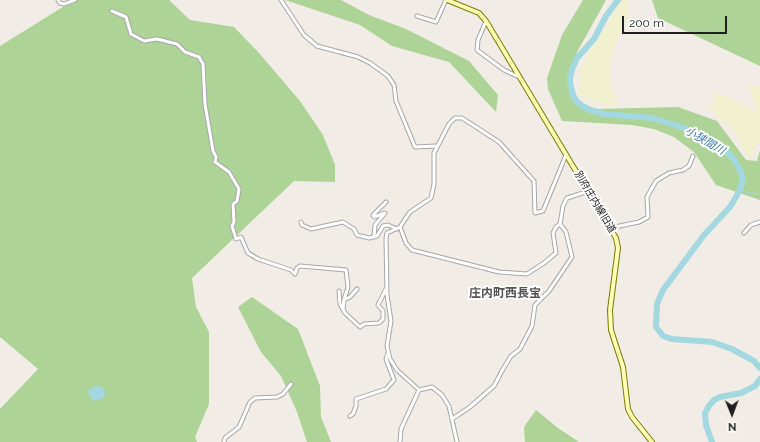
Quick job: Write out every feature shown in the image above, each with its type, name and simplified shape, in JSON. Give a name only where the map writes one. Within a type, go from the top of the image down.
[{"type":"street","points":[[58,0],[60,3],[64,4],[75,0]]},
{"type":"street","points":[[281,0],[304,35],[317,46],[358,57],[370,63],[388,76],[394,85],[396,101],[415,147],[436,146]]},
{"type":"street","points":[[417,16],[436,22],[446,0]]},
{"type":"street","name":"別府庄内線旧道","points":[[446,0],[479,13],[486,21],[521,77],[616,238],[618,248],[610,310],[611,330],[623,367],[628,409],[632,417],[652,442]]},
{"type":"street","points":[[112,11],[126,17],[131,34],[144,42],[157,39],[176,44],[185,52],[200,57],[203,64],[205,104],[213,151],[216,157],[215,162],[229,172],[239,189],[237,201],[233,204],[234,222],[232,226],[236,239],[241,238],[248,253],[258,259],[290,270],[294,274],[300,266],[346,270],[348,286],[343,310]]},
{"type":"street","points":[[486,21],[478,40],[477,50],[504,70],[521,77]]},
{"type":"street","points":[[350,416],[353,414],[356,406],[356,399],[386,389],[394,380],[386,359],[391,321],[388,285],[387,233],[398,228],[410,212],[431,198],[433,192],[434,153],[436,146],[455,118],[462,118],[471,122],[500,142],[531,176],[534,181],[535,212],[543,211],[566,155]]},
{"type":"street","points":[[610,228],[639,222],[648,217],[647,198],[656,181],[669,173],[683,170],[689,166],[693,156]]},
{"type":"street","points":[[301,222],[302,226],[311,229],[343,222],[354,229],[357,235],[362,237],[378,236],[383,226],[388,225],[398,228],[406,243],[412,250],[482,268],[522,275],[527,274],[544,263],[556,253],[554,233],[556,227],[560,224],[563,206],[567,198],[589,191]]},
{"type":"street","points":[[374,237],[375,225],[384,213],[374,217],[373,215],[386,202]]},
{"type":"street","points":[[744,233],[751,225],[760,222]]},
{"type":"street","points":[[452,419],[470,407],[494,386],[507,362],[520,348],[532,326],[536,305],[549,291],[572,257],[566,232],[560,224]]},
{"type":"street","points":[[339,291],[340,304],[343,310],[360,327],[364,324],[379,323],[383,319],[383,315],[378,305],[388,285]]},
{"type":"street","points":[[344,300],[350,297],[357,288]]},
{"type":"street","points":[[388,351],[390,359],[397,370],[419,390]]},
{"type":"street","points":[[224,442],[225,438],[239,427],[250,402],[255,398],[277,397],[283,394],[291,384]]},
{"type":"street","points":[[419,390],[432,387],[449,406],[457,442]]},
{"type":"street","points":[[400,442],[401,429],[419,390]]},
{"type":"green space","points":[[74,0],[169,0],[190,20],[234,27],[259,53],[300,101],[323,135],[335,165],[335,182],[294,181],[192,278],[196,307],[209,332],[209,404],[195,437],[197,442],[0,442],[0,409],[38,369],[0,337],[0,46]]},
{"type":"green space","points":[[285,0],[341,0],[369,15],[406,29],[469,61],[498,95],[496,112],[449,62],[392,46],[360,25]]},
{"type":"green space","points":[[583,0],[606,0],[577,52],[570,97],[595,109],[678,107],[717,121],[746,160],[757,161],[760,150],[760,200],[716,185],[694,152],[674,137],[654,129],[632,125],[562,121],[548,89],[547,78],[562,35]]},
{"type":"green space","points":[[621,0],[628,0],[628,14],[611,56],[610,81],[618,105],[605,105],[578,95],[580,71],[587,55],[607,25]]},
{"type":"green space","points":[[652,0],[760,0],[760,66],[658,18]]},
{"type":"green space","points":[[749,84],[760,88],[760,142],[755,144],[754,154],[750,158],[740,147],[738,135],[716,116],[708,105],[716,102],[712,93],[723,95],[756,111]]},
{"type":"green space","points":[[252,297],[298,329],[320,386],[321,417],[331,442],[307,442],[297,412],[281,376],[261,352],[238,307]]},
{"type":"green space","points":[[536,410],[558,428],[579,442],[525,442],[524,427]]},
{"type":"water","points":[[95,386],[102,387],[105,392],[104,398],[93,401],[87,391]]},
{"type":"waterway","name":"小狭間川","points":[[618,0],[606,16],[594,39],[577,58],[573,67],[570,83],[573,95],[577,102],[587,109],[604,114],[653,118],[690,130],[703,139],[723,149],[732,157],[743,177],[740,190],[730,207],[704,235],[663,290],[657,304],[656,327],[663,336],[672,339],[712,342],[732,349],[754,361],[760,368]]},
{"type":"waterway","points":[[739,191],[760,194]]},
{"type":"waterway","name":"小狭間川","points":[[712,442],[706,425],[705,413],[709,406],[714,400],[720,397],[741,393],[755,386],[760,379]]},
{"type":"district","name":"庄内町西長宝","points":[[505,293]]}]
